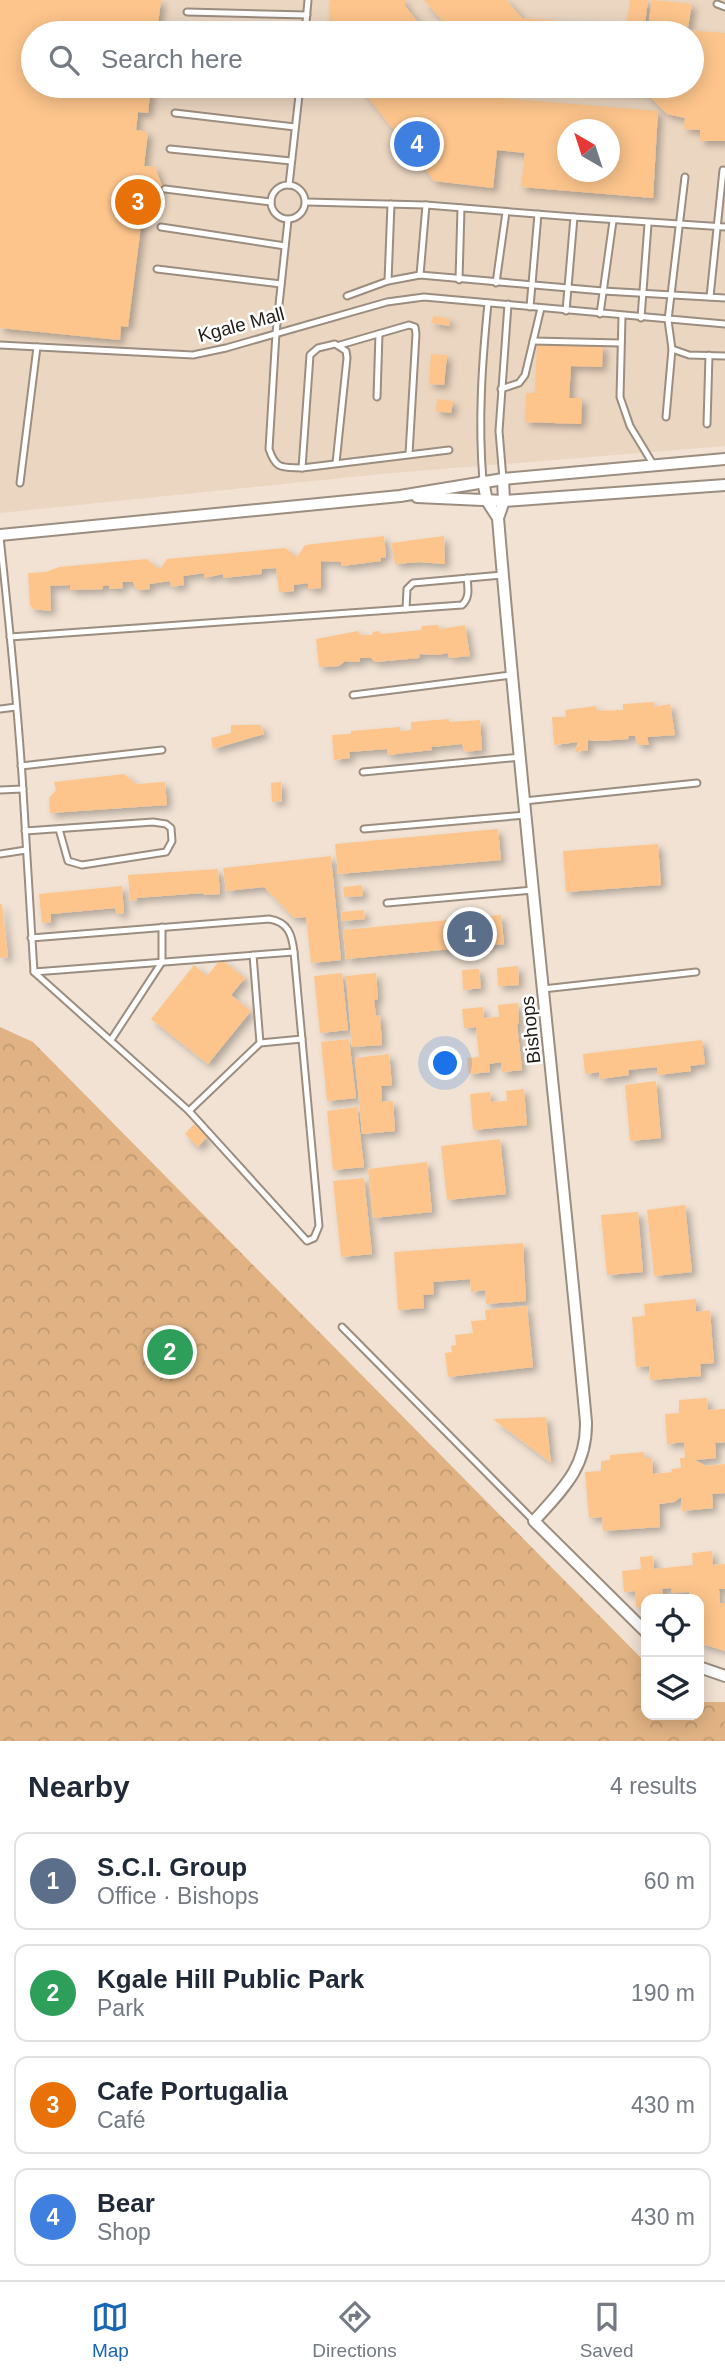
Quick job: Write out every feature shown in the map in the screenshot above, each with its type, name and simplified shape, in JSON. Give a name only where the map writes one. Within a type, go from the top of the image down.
[{"type":"street","points":[[0,536],[400,496],[483,481],[725,459]]},
{"type":"street","points":[[503,479],[504,501]]},
{"type":"street","points":[[483,481],[487,501]]},
{"type":"street","points":[[400,496],[504,501],[725,485]]},
{"type":"street","name":"Bishops","points":[[487,501],[498,518]]},
{"type":"street","name":"Bishops","points":[[504,501],[498,518],[502,575],[563,1169],[586,1441],[579,1465],[534,1521]]},
{"type":"street","points":[[534,1521],[641,1627]]},
{"type":"street","points":[[704,1669],[725,1676]]},
{"type":"lane","points":[[306,21],[308,0]]},
{"type":"lane","points":[[717,4],[725,6]]},
{"type":"lane","points":[[187,12],[307,15]]},
{"type":"lane","points":[[289,185],[299,98]]},
{"type":"lane","points":[[175,113],[295,127]]},
{"type":"lane","points":[[170,149],[291,161]]},
{"type":"lane","points":[[710,297],[723,170]]},
{"type":"lane","points":[[666,417],[672,349],[668,320],[685,177]]},
{"type":"lane","points":[[289,185],[301,190],[306,202],[300,215],[288,220],[276,214],[271,202],[276,190],[289,185]]},
{"type":"lane","points":[[164,189],[271,202]]},
{"type":"lane","points":[[306,202],[426,205],[725,228]]},
{"type":"lane","points":[[388,281],[391,204]]},
{"type":"lane","points":[[420,275],[426,205]]},
{"type":"lane","points":[[459,280],[461,208]]},
{"type":"lane","points":[[496,283],[506,212]]},
{"type":"lane","points":[[530,307],[538,214]]},
{"type":"lane","points":[[566,311],[574,217]]},
{"type":"lane","points":[[288,220],[276,333],[269,449],[276,464],[280,467],[302,468],[449,450]]},
{"type":"lane","points":[[600,314],[613,221]]},
{"type":"lane","points":[[641,318],[648,223]]},
{"type":"lane","points":[[161,227],[285,246]]},
{"type":"lane","points":[[157,269],[281,284]]},
{"type":"lane","points":[[347,296],[388,281],[420,275],[532,286],[725,298]]},
{"type":"lane","name":"Kgale Mall","points":[[0,345],[194,355],[387,302],[424,297],[622,317],[725,324]]},
{"type":"lane","points":[[483,481],[479,435],[488,303]]},
{"type":"lane","points":[[503,479],[499,431],[508,304]]},
{"type":"lane","points":[[501,389],[519,383],[525,375],[541,308]]},
{"type":"lane","points":[[622,317],[620,397],[629,426],[653,464]]},
{"type":"lane","points":[[302,468],[310,355],[318,348],[340,345],[409,325],[415,327],[416,334],[409,453]]},
{"type":"lane","points":[[377,397],[379,334]]},
{"type":"lane","points":[[533,341],[621,343]]},
{"type":"lane","points":[[336,463],[347,359],[346,351],[340,345]]},
{"type":"lane","points":[[20,483],[37,347]]},
{"type":"lane","points":[[672,349],[689,355],[725,356]]},
{"type":"lane","points":[[707,424],[709,355]]},
{"type":"lane","points":[[0,536],[23,789],[34,972],[189,1111],[307,1241],[314,1238],[320,1226],[294,952],[288,928],[280,921],[269,919],[32,938]]},
{"type":"lane","points":[[406,609],[407,589],[413,583],[502,575]]},
{"type":"lane","points":[[10,637],[461,605],[466,601],[468,593],[467,578]]},
{"type":"lane","points":[[0,621],[8,620]]},
{"type":"lane","points":[[353,695],[511,675]]},
{"type":"lane","points":[[0,709],[16,707]]},
{"type":"lane","points":[[21,766],[162,750]]},
{"type":"lane","points":[[363,772],[521,757]]},
{"type":"lane","points":[[524,801],[697,783]]},
{"type":"lane","points":[[0,790],[23,789]]},
{"type":"lane","points":[[364,829],[526,815]]},
{"type":"lane","points":[[25,831],[153,822],[166,824],[171,828],[172,841],[166,852],[82,865],[68,861],[59,829]]},
{"type":"lane","points":[[0,854],[26,850]]},
{"type":"lane","points":[[387,903],[533,890]]},
{"type":"lane","points":[[111,1040],[162,962],[162,927]]},
{"type":"lane","points":[[34,972],[294,952]]},
{"type":"lane","points":[[253,955],[260,1043]]},
{"type":"lane","points":[[543,989],[696,972]]},
{"type":"lane","points":[[189,1111],[260,1043],[302,1039]]},
{"type":"lane","points":[[342,1327],[534,1521]]},
{"type":"shaded area","points":[[0,0],[725,0],[725,446],[381,474],[0,513]]},
{"type":"green space","points":[[0,1027],[33,1042],[641,1658],[641,1720],[704,1720],[704,1702],[725,1702],[725,1741],[0,1741]]},
{"type":"building","points":[[0,0],[161,0],[158,21],[21,21],[21,98],[150,98],[148,113],[138,112],[136,130],[148,132],[144,166],[155,167],[162,186],[158,197],[151,203],[144,203],[128,327],[121,326],[120,340],[0,328]]},
{"type":"building","points":[[330,0],[405,0],[405,6],[417,21],[329,21]]},
{"type":"building","points":[[424,0],[506,0],[522,18],[563,21],[442,21]]},
{"type":"building","points":[[630,0],[648,0],[645,21],[627,21]]},
{"type":"building","points":[[652,0],[692,4],[689,21],[649,20]]},
{"type":"building","points":[[704,31],[725,33],[725,141],[700,141],[700,130],[684,129],[685,118],[667,114],[651,98],[704,98]]},
{"type":"building","points":[[368,98],[500,98],[658,111],[653,198],[521,187],[525,153],[497,150],[493,188],[434,181]]},
{"type":"building","points":[[433,316],[450,319],[449,326],[432,323]]},
{"type":"building","points":[[537,344],[603,346],[602,367],[571,366],[569,398],[582,398],[581,424],[525,422],[526,393],[535,393]]},
{"type":"building","points":[[431,354],[447,355],[444,385],[429,384]]},
{"type":"building","points":[[437,399],[453,401],[451,413],[436,411]]},
{"type":"building","points":[[384,536],[386,557],[380,558],[381,561],[342,566],[341,562],[321,561],[321,588],[308,589],[308,583],[294,585],[294,591],[279,592],[276,568],[262,569],[261,574],[223,578],[223,574],[204,578],[204,573],[183,576],[184,585],[171,587],[170,581],[149,584],[150,589],[137,590],[133,582],[122,582],[123,588],[109,589],[109,585],[103,586],[103,589],[70,590],[70,585],[50,586],[51,611],[33,609],[30,605],[28,573],[46,572],[59,567],[146,559],[160,569],[167,559],[285,548],[297,557],[305,545]]},
{"type":"building","points":[[444,536],[445,564],[395,564],[391,543]]},
{"type":"building","points":[[438,625],[440,629],[465,625],[470,656],[449,658],[448,653],[420,654],[419,658],[375,662],[371,658],[360,658],[360,662],[345,661],[339,666],[319,667],[316,639],[358,631],[361,635],[372,635],[378,631],[382,634],[421,630],[422,626]]},
{"type":"building","points":[[654,702],[654,707],[670,704],[675,735],[647,737],[649,745],[638,745],[635,736],[629,736],[628,739],[588,740],[588,750],[575,752],[578,742],[554,745],[552,717],[566,717],[565,710],[596,706],[597,711],[623,710],[623,704]]},
{"type":"building","points":[[449,719],[449,722],[480,720],[482,750],[465,752],[462,744],[387,755],[387,749],[349,752],[350,758],[334,760],[332,735],[400,727],[400,731],[411,730],[411,722]]},
{"type":"building","points":[[231,725],[261,725],[264,734],[213,749],[211,738],[231,733]]},
{"type":"building","points":[[124,774],[136,784],[165,782],[167,805],[50,813],[49,798],[56,790],[54,782]]},
{"type":"building","points":[[281,782],[282,801],[272,802],[271,783]]},
{"type":"building","points":[[498,829],[501,860],[338,874],[335,844]]},
{"type":"building","points":[[658,844],[661,885],[566,892],[563,851]]},
{"type":"building","points":[[331,856],[341,960],[311,963],[306,917],[294,918],[264,887],[226,891],[223,868]]},
{"type":"building","points":[[218,869],[220,894],[136,898],[137,900],[130,901],[128,875]]},
{"type":"building","points":[[362,885],[363,896],[344,897],[343,887]]},
{"type":"building","points":[[122,886],[124,913],[117,914],[115,908],[51,914],[51,922],[42,923],[39,894]]},
{"type":"building","points":[[0,904],[8,957],[0,958]]},
{"type":"building","points":[[364,910],[365,919],[342,921],[341,912]]},
{"type":"building","points":[[501,915],[504,944],[346,959],[343,930]]},
{"type":"building","points":[[221,959],[245,978],[231,995],[251,1011],[208,1064],[151,1019],[194,965],[207,976]]},
{"type":"building","points":[[518,966],[519,985],[498,986],[497,968]]},
{"type":"building","points":[[479,969],[481,988],[463,990],[462,970]]},
{"type":"building","points":[[342,973],[348,1030],[320,1033],[314,976]]},
{"type":"building","points":[[376,973],[378,999],[374,1000],[376,1016],[380,1015],[382,1045],[352,1047],[346,976]]},
{"type":"building","points":[[518,1003],[517,1024],[522,1070],[502,1072],[501,1062],[489,1064],[490,1072],[469,1074],[467,1058],[479,1057],[476,1027],[464,1028],[462,1009],[483,1007],[484,1018],[499,1017],[498,1005]]},
{"type":"building","points":[[349,1039],[356,1098],[327,1101],[321,1042]]},
{"type":"building","points":[[702,1040],[705,1064],[690,1066],[691,1071],[658,1075],[657,1067],[628,1070],[629,1075],[600,1079],[599,1072],[585,1074],[583,1054]]},
{"type":"building","points":[[389,1054],[392,1085],[381,1086],[382,1102],[393,1101],[395,1131],[362,1134],[355,1058]]},
{"type":"building","points":[[656,1081],[661,1138],[630,1141],[625,1085]]},
{"type":"building","points":[[524,1089],[527,1125],[473,1130],[470,1094],[490,1092],[491,1102],[507,1101],[506,1091]]},
{"type":"building","points":[[357,1107],[364,1167],[333,1170],[327,1111]]},
{"type":"building","points":[[194,1124],[207,1137],[198,1147],[185,1134]]},
{"type":"building","points":[[500,1139],[506,1194],[447,1200],[441,1146]]},
{"type":"building","points":[[427,1162],[432,1212],[373,1218],[368,1169]]},
{"type":"building","points":[[364,1178],[372,1254],[341,1257],[333,1181]]},
{"type":"building","points":[[685,1205],[692,1272],[654,1276],[647,1210]]},
{"type":"building","points":[[638,1212],[643,1272],[607,1275],[601,1215]]},
{"type":"building","points":[[523,1243],[526,1301],[486,1304],[485,1290],[471,1292],[470,1279],[433,1282],[434,1294],[423,1295],[424,1308],[398,1310],[394,1252]]},
{"type":"building","points":[[696,1299],[696,1312],[710,1310],[714,1363],[700,1364],[701,1376],[650,1380],[649,1366],[636,1367],[632,1317],[645,1316],[644,1304]]},
{"type":"building","points":[[527,1306],[533,1367],[448,1377],[445,1353],[452,1352],[451,1346],[456,1345],[455,1335],[473,1333],[471,1321],[486,1320],[485,1310]]},
{"type":"building","points":[[707,1398],[708,1410],[725,1409],[725,1442],[715,1443],[716,1458],[695,1460],[706,1466],[725,1464],[725,1493],[712,1494],[713,1508],[682,1511],[681,1497],[674,1502],[659,1504],[660,1527],[603,1531],[602,1517],[589,1518],[585,1472],[601,1471],[601,1461],[610,1460],[610,1455],[644,1452],[645,1458],[652,1458],[653,1474],[681,1468],[680,1458],[685,1458],[684,1442],[667,1444],[665,1414],[679,1413],[679,1400]]},
{"type":"building","points":[[546,1417],[551,1463],[493,1419]]},
{"type":"building","points":[[712,1551],[713,1565],[725,1564],[725,1589],[719,1589],[720,1603],[725,1603],[725,1651],[704,1645],[704,1594],[672,1593],[671,1588],[662,1589],[662,1594],[641,1594],[641,1606],[636,1607],[635,1591],[624,1592],[622,1571],[641,1569],[640,1557],[653,1556],[654,1569],[693,1565],[692,1553]]},
{"type":"place","name":"Bear","points":[[417,144]]},
{"type":"place","name":"Cafe Portugalia","points":[[138,202]]},
{"type":"place","name":"S.C.I. Group","points":[[470,934]]},
{"type":"place","name":"Kgale Hill Public Park","points":[[170,1352]]}]
